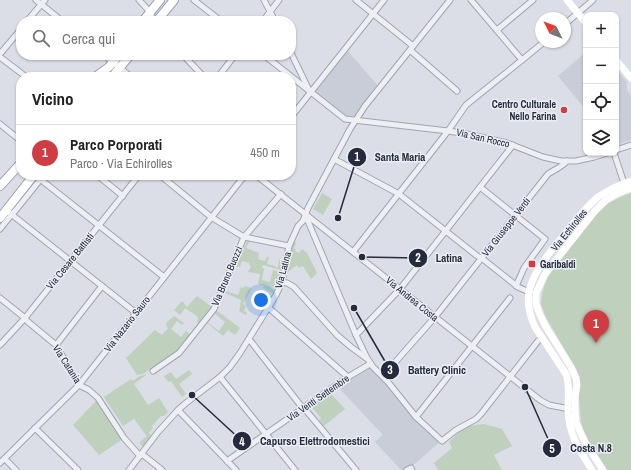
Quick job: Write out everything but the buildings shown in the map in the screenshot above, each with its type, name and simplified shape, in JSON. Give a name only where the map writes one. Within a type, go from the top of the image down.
[{"type":"main road","points":[[147,16],[160,0]]},
{"type":"main road","points":[[160,16],[174,0]]},
{"type":"main road","points":[[119,60],[120,70]]},
{"type":"main road","points":[[120,70],[127,60]]},
{"type":"main road","points":[[102,72],[109,67],[120,70]]},
{"type":"main road","points":[[1,183],[16,168]]},
{"type":"main road","points":[[0,218],[9,212],[35,180]]},
{"type":"street","points":[[36,0],[43,2],[57,16]]},
{"type":"street","points":[[139,0],[153,16]]},
{"type":"street","points":[[194,0],[215,16]]},
{"type":"street","points":[[264,0],[272,16]]},
{"type":"street","points":[[267,16],[279,0]]},
{"type":"street","points":[[356,0],[457,91]]},
{"type":"street","points":[[296,110],[384,0]]},
{"type":"street","name":"Via Latina","points":[[129,470],[158,432],[178,410],[220,377],[230,367],[276,295],[282,282],[289,246],[298,226],[303,220],[308,208],[356,120],[365,106],[450,0]]},
{"type":"street","points":[[471,0],[522,60]]},
{"type":"street","points":[[497,30],[533,0]]},
{"type":"street","points":[[567,0],[583,19]]},
{"type":"street","points":[[571,19],[592,0]]},
{"type":"street","points":[[31,16],[43,2]]},
{"type":"street","points":[[16,35],[0,56],[20,72]]},
{"type":"street","points":[[353,252],[466,105],[537,48]]},
{"type":"street","points":[[109,60],[120,70]]},
{"type":"street","points":[[188,60],[199,72]]},
{"type":"street","points":[[222,72],[231,60]]},
{"type":"street","name":"Via San Rocco","points":[[270,60],[285,72]]},
{"type":"street","points":[[294,60],[310,92]]},
{"type":"street","points":[[619,64],[631,78]]},
{"type":"street","name":"Via San Rocco","points":[[296,81],[342,117],[348,119],[448,130],[513,145],[543,157],[567,161],[576,161],[596,156]]},
{"type":"street","points":[[0,124],[16,137]]},
{"type":"street","points":[[356,335],[400,289],[513,145]]},
{"type":"street","points":[[619,149],[631,145]]},
{"type":"street","points":[[615,156],[628,186]]},
{"type":"street","points":[[334,159],[399,194],[516,286],[533,292]]},
{"type":"street","name":"Via Giuseppe Verdi","points":[[382,376],[435,317],[548,174],[567,161]]},
{"type":"street","points":[[43,180],[98,226],[164,277]]},
{"type":"street","points":[[103,180],[123,196]]},
{"type":"street","name":"Via Cesare Battisti","points":[[0,345],[25,318],[135,180]]},
{"type":"street","points":[[166,180],[211,217],[244,237],[289,246]]},
{"type":"street","name":"Via Nazario Sauro","points":[[0,463],[79,385],[241,180]]},
{"type":"street","name":"Via Andrea Costa","points":[[263,180],[546,404],[571,409]]},
{"type":"street","name":"Via Echirolles","points":[[571,409],[569,384],[566,374],[532,320],[529,307],[533,292],[532,281],[540,266],[593,202],[603,194],[628,186]]},
{"type":"street","points":[[480,187],[545,238],[524,268],[516,286]]},
{"type":"street","name":"Via Bruno Buozzi","points":[[153,371],[179,353],[214,309],[244,237],[281,194]]},
{"type":"street","points":[[0,228],[9,212],[136,313]]},
{"type":"street","points":[[305,214],[356,335],[370,364],[416,416],[442,441],[456,430],[476,419],[481,414],[538,341]]},
{"type":"street","points":[[282,282],[294,287],[337,335],[367,358]]},
{"type":"street","points":[[56,345],[102,286]]},
{"type":"street","name":"Via Catania","points":[[0,298],[56,345],[79,385],[89,390],[98,398],[124,438],[141,455],[162,470]]},
{"type":"street","points":[[416,416],[510,298]]},
{"type":"street","points":[[269,308],[348,377]]},
{"type":"street","points":[[249,339],[301,406],[356,470]]},
{"type":"street","name":"Via Venti Settembre","points":[[227,460],[348,377],[370,364]]},
{"type":"street","points":[[220,377],[295,470]]},
{"type":"street","points":[[571,409],[569,420],[574,441],[592,470]]},
{"type":"street","points":[[571,409],[582,438],[603,470]]},
{"type":"street","points":[[178,410],[236,470]]},
{"type":"street","points":[[35,428],[78,470]]},
{"type":"street","points":[[5,458],[16,470]]},
{"type":"shaded area","points":[[346,49],[379,87],[355,119],[348,119],[312,92]]},
{"type":"shaded area","points":[[583,55],[583,106],[558,76]]},
{"type":"shaded area","points":[[619,73],[627,82],[627,90],[631,95],[631,140],[619,144]]},
{"type":"shaded area","points":[[370,364],[441,441],[411,467],[405,470],[401,470],[375,442],[383,435],[337,386]]},
{"type":"green space","points":[[322,193],[332,199],[323,215],[313,209]]},
{"type":"green space","points":[[631,193],[631,470],[607,470],[584,432],[581,421],[579,398],[580,384],[577,371],[546,317],[541,304],[547,279],[599,211],[609,203]]},
{"type":"green space","points":[[248,240],[250,240],[246,248],[259,253],[258,259],[265,261],[267,257],[269,257],[267,264],[278,268],[279,260],[283,261],[281,270],[263,265],[262,268],[264,268],[262,280],[270,282],[273,270],[281,272],[274,294],[263,288],[264,286],[258,284],[260,274],[248,272],[251,267],[249,263],[242,261],[240,267],[236,266]]},
{"type":"green space","points":[[294,241],[296,243],[294,248],[296,250],[295,251],[299,253],[302,249],[307,253],[317,273],[311,279],[303,266],[299,268],[297,265],[288,272]]},
{"type":"green space","points":[[245,286],[252,288],[243,304],[246,306],[244,311],[247,313],[246,315],[239,311],[241,300],[225,293],[226,291],[238,295],[241,287],[243,288]]},
{"type":"green space","points":[[197,296],[212,307],[199,325],[197,316],[185,308],[180,315],[174,310],[182,301],[187,307]]},
{"type":"green space","points":[[216,310],[240,328],[235,335],[228,330],[223,336],[206,322],[219,331],[225,322],[214,313]]},
{"type":"green space","points":[[174,316],[184,323],[182,325],[177,321],[171,329],[181,337],[186,331],[191,335],[182,347],[143,374],[137,375],[126,358],[155,330],[162,335],[168,328],[166,325],[167,322]]},
{"type":"green space","points":[[189,370],[192,374],[179,384],[186,394],[182,397],[171,381],[168,382],[164,376],[171,372],[176,379]]},
{"type":"green space","points":[[146,374],[134,384],[148,405],[159,398],[168,412],[164,416],[161,416],[152,426],[153,428],[149,433],[151,436],[144,447],[140,444],[140,442],[147,436],[134,419],[123,426],[104,397],[131,379],[133,381]]},
{"type":"green space","points":[[330,393],[345,409],[324,426],[319,420],[321,418],[312,407]]},
{"type":"green space","points":[[96,401],[123,439],[99,455],[73,425]]},
{"type":"green space","points":[[484,424],[502,429],[512,446],[494,455],[502,470],[438,470],[434,463],[452,448],[449,442],[462,429],[469,426]]},
{"type":"place","name":"Centro Culturale Nello Farina","points":[[564,110]]},
{"type":"place","name":"Santa Maria","points":[[338,218]]},
{"type":"place","name":"Latina","points":[[362,257]]},
{"type":"place","name":"Garibaldi","points":[[532,264]]},
{"type":"place","name":"Battery Clinic","points":[[354,308]]},
{"type":"place","name":"Parco Porporati","points":[[596,343]]},
{"type":"place","name":"Costa N.8","points":[[525,387]]},
{"type":"place","name":"Capurso Elettrodomestici","points":[[192,395]]}]
